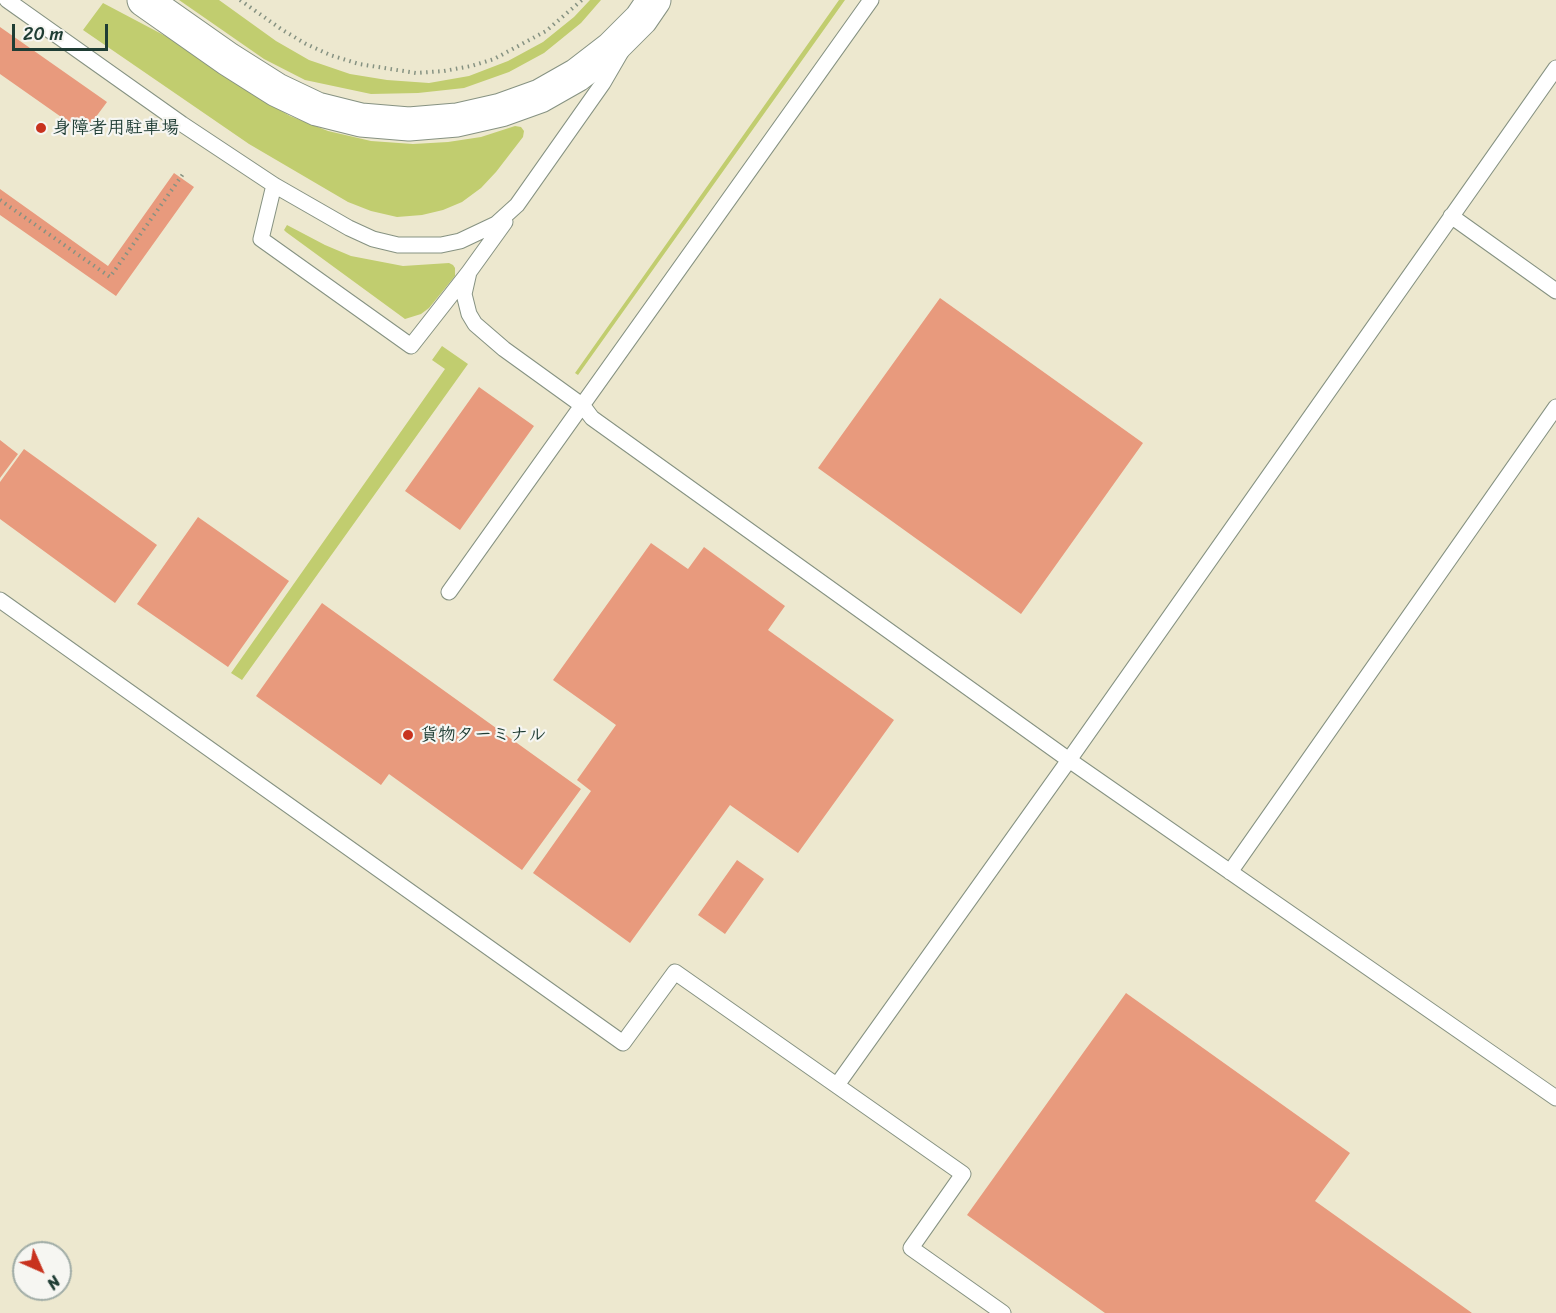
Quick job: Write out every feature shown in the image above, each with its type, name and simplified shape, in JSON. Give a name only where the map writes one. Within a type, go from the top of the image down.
[{"type":"street","points":[[144,0],[228,59],[317,109],[361,120],[409,124],[457,120],[501,110],[540,96],[577,75],[612,48],[647,9]]},
{"type":"lane","points":[[7,0],[182,124],[274,185],[349,228],[373,238],[398,244],[441,245],[460,241],[496,224],[517,205]]},
{"type":"lane","points":[[449,592],[871,0]]},
{"type":"lane","points":[[274,185],[261,239],[411,346],[469,272],[603,83],[647,9]]},
{"type":"lane","points":[[837,1085],[1556,68]]},
{"type":"lane","points":[[1451,216],[1556,291]]},
{"type":"lane","points":[[469,272],[464,294],[469,314],[475,324],[504,349],[583,406],[592,418],[1068,760],[1556,1098]]},
{"type":"lane","points":[[1230,872],[1556,407]]},
{"type":"lane","points":[[0,600],[623,1043],[675,972],[963,1174],[911,1248],[1003,1313]]},
{"type":"path","points":[[240,0],[289,34],[330,55],[359,64],[416,73],[471,66],[494,59],[546,31],[582,0]]},
{"type":"path","points":[[0,200],[110,277],[183,174]]},
{"type":"green space","points":[[179,0],[219,0],[276,41],[309,60],[350,74],[429,83],[469,76],[508,61],[543,42],[574,17],[590,0],[601,0],[581,23],[544,53],[509,72],[464,88],[418,93],[371,94],[305,80],[264,59]]},
{"type":"green space","points":[[839,0],[845,0],[578,375],[575,373]]},
{"type":"green space","points":[[103,3],[173,40],[246,90],[290,116],[328,131],[371,141],[413,144],[481,137],[515,126],[521,127],[524,131],[523,137],[481,188],[462,202],[422,215],[397,217],[371,211],[348,202],[249,144],[83,30]]},
{"type":"green space","points":[[287,225],[351,256],[403,266],[449,263],[455,268],[455,276],[429,308],[421,314],[405,319],[286,232],[284,230]]},
{"type":"green space","points":[[442,346],[468,364],[242,680],[231,673],[445,369],[432,360]]},
{"type":"building","points":[[0,27],[107,102],[84,133],[0,74]]},
{"type":"building","points":[[174,173],[194,187],[116,296],[0,215],[0,189],[108,266]]},
{"type":"building","points":[[940,298],[1143,443],[1021,614],[818,468]]},
{"type":"building","points":[[479,387],[534,426],[460,530],[405,491]]},
{"type":"building","points":[[0,440],[18,454],[0,478]]},
{"type":"building","points":[[24,449],[157,545],[115,603],[0,519],[0,482]]},
{"type":"building","points":[[198,517],[289,581],[228,667],[137,604]]},
{"type":"building","points":[[651,543],[688,569],[704,547],[785,606],[768,630],[894,720],[798,853],[730,805],[630,943],[533,873],[591,791],[577,780],[616,725],[553,680]]},
{"type":"building","name":"貨物ターミナル","points":[[322,603],[581,789],[522,870],[389,774],[381,785],[256,696]]},
{"type":"building","points":[[737,860],[764,879],[725,934],[698,915]]},
{"type":"building","points":[[1126,993],[1350,1153],[1315,1201],[1472,1313],[1105,1313],[967,1215]]},
{"type":"place","name":"身障者用駐車場","points":[[41,128]]},
{"type":"place","name":"貨物ターミナル","points":[[408,735]]}]
